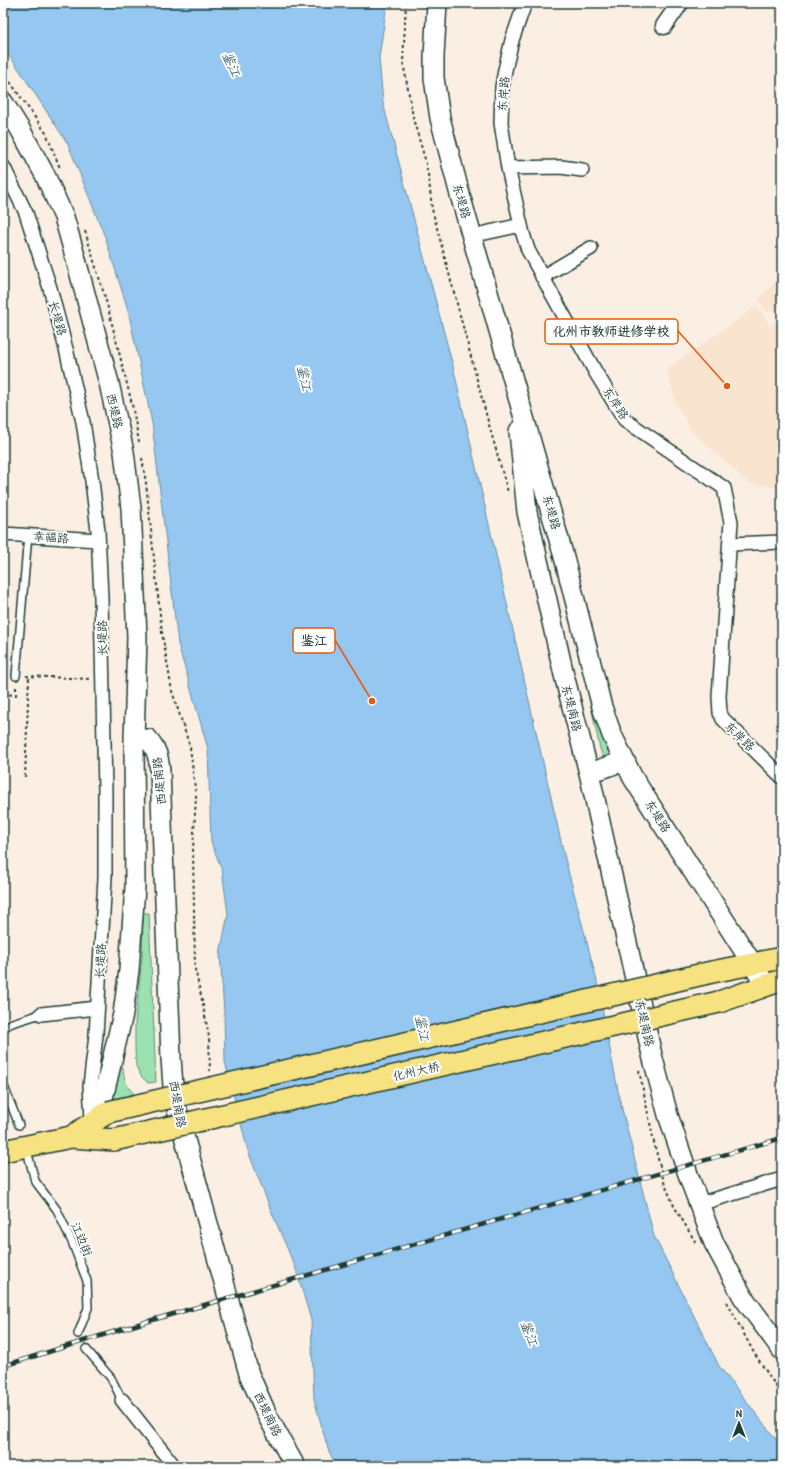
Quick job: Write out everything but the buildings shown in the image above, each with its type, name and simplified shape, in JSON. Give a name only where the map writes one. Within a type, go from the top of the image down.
[{"type":"main road","name":"东堤路","points":[[437,3],[434,78],[440,118],[460,195],[564,556],[592,642],[624,730],[645,771],[767,961],[776,982]]},
{"type":"main road","name":"东堤路","points":[[450,3],[446,56],[449,97],[453,116],[577,553],[602,707],[612,735],[633,778],[767,961]]},
{"type":"main road","name":"西堤路","points":[[3,102],[20,129],[45,176],[64,217],[100,346],[120,430],[127,470],[134,545],[137,637],[134,740],[134,887],[129,970],[123,1014],[102,1098],[100,1117]]},
{"type":"main road","points":[[515,383],[527,512],[569,669]]},
{"type":"main road","points":[[569,669],[592,642]]},
{"type":"main road","name":"东堤南路","points":[[569,669],[601,770],[665,1052],[705,1202],[714,1243],[743,1297],[782,1350]]},
{"type":"main road","name":"东堤南路","points":[[569,669],[590,777],[654,1063],[668,1115],[705,1202],[754,1290],[782,1328]]},
{"type":"main road","name":"西堤南路","points":[[134,740],[148,739],[153,744],[158,757],[160,771],[171,1058],[177,1110],[249,1374],[268,1417],[295,1466]]},
{"type":"main road","points":[[601,770],[615,764],[626,763]]},
{"type":"main road","points":[[3,1151],[71,1137],[100,1117],[712,972],[767,961]]},
{"type":"main road","name":"化州大桥","points":[[71,1137],[114,1140],[719,1002],[776,982]]},
{"type":"street","name":"东岸路","points":[[525,3],[512,40],[505,70],[502,87],[501,124],[508,168],[528,250],[596,372],[625,420],[724,488],[731,522],[719,696],[720,713],[723,719],[782,777]]},
{"type":"street","points":[[664,26],[680,3]]},
{"type":"street","name":"长堤路","points":[[3,166],[26,213],[50,288],[67,352],[83,422],[92,481],[98,540],[101,598],[105,791],[105,878],[97,1008],[90,1086],[100,1117]]},
{"type":"street","points":[[508,168],[561,167],[582,170]]},
{"type":"street","points":[[485,233],[521,225]]},
{"type":"street","points":[[542,277],[591,248]]},
{"type":"street","name":"幸福路","points":[[3,534],[98,540]]},
{"type":"street","points":[[730,544],[782,542]]},
{"type":"street","points":[[41,1014],[97,1008]]},
{"type":"street","points":[[705,1202],[782,1179]]},
{"type":"street","points":[[122,1400],[174,1466]]},
{"type":"lane","points":[[16,676],[28,535]]},
{"type":"lane","points":[[3,1028],[12,1023],[41,1014]]},
{"type":"lane","points":[[3,1084],[19,1125]]},
{"type":"lane","name":"江边街","points":[[28,1158],[35,1181],[57,1210],[72,1242],[87,1281],[88,1308],[78,1334]]},
{"type":"lane","points":[[86,1349],[111,1378],[122,1400]]},
{"type":"path","points":[[16,676],[102,680]]},
{"type":"path","points":[[25,777],[30,676]]},
{"type":"path","points":[[3,694],[16,695]]},
{"type":"shaded area","points":[[782,276],[782,307],[768,313],[758,299]]},
{"type":"shaded area","points":[[757,306],[770,326],[782,319],[782,487],[750,484],[691,431],[676,403],[667,369]]},
{"type":"green space","points":[[590,686],[616,755],[604,759],[600,749],[587,687]]},
{"type":"green space","points":[[143,913],[149,913],[156,1082],[148,1083],[141,1076],[136,1066],[135,1049],[135,1023],[142,958]]},
{"type":"green space","points":[[119,1066],[123,1067],[126,1082],[135,1095],[113,1099]]},
{"type":"water","points":[[3,3],[387,3],[379,58],[383,103],[453,366],[565,859],[596,977],[620,1101],[654,1236],[719,1366],[782,1447],[782,1466],[336,1466],[328,1449],[314,1399],[311,1320],[296,1269],[248,1151],[225,1062],[224,1012],[220,954],[228,914],[222,870],[211,842],[208,749],[178,644],[152,423],[128,310],[105,237],[68,144],[18,68],[3,48]]},
{"type":"railway","points":[[3,1366],[142,1323],[782,1138]]},
{"type":"place","name":"化州市教师进修学校","points":[[727,386]]},
{"type":"place","name":"鉴江","points":[[372,701]]}]
